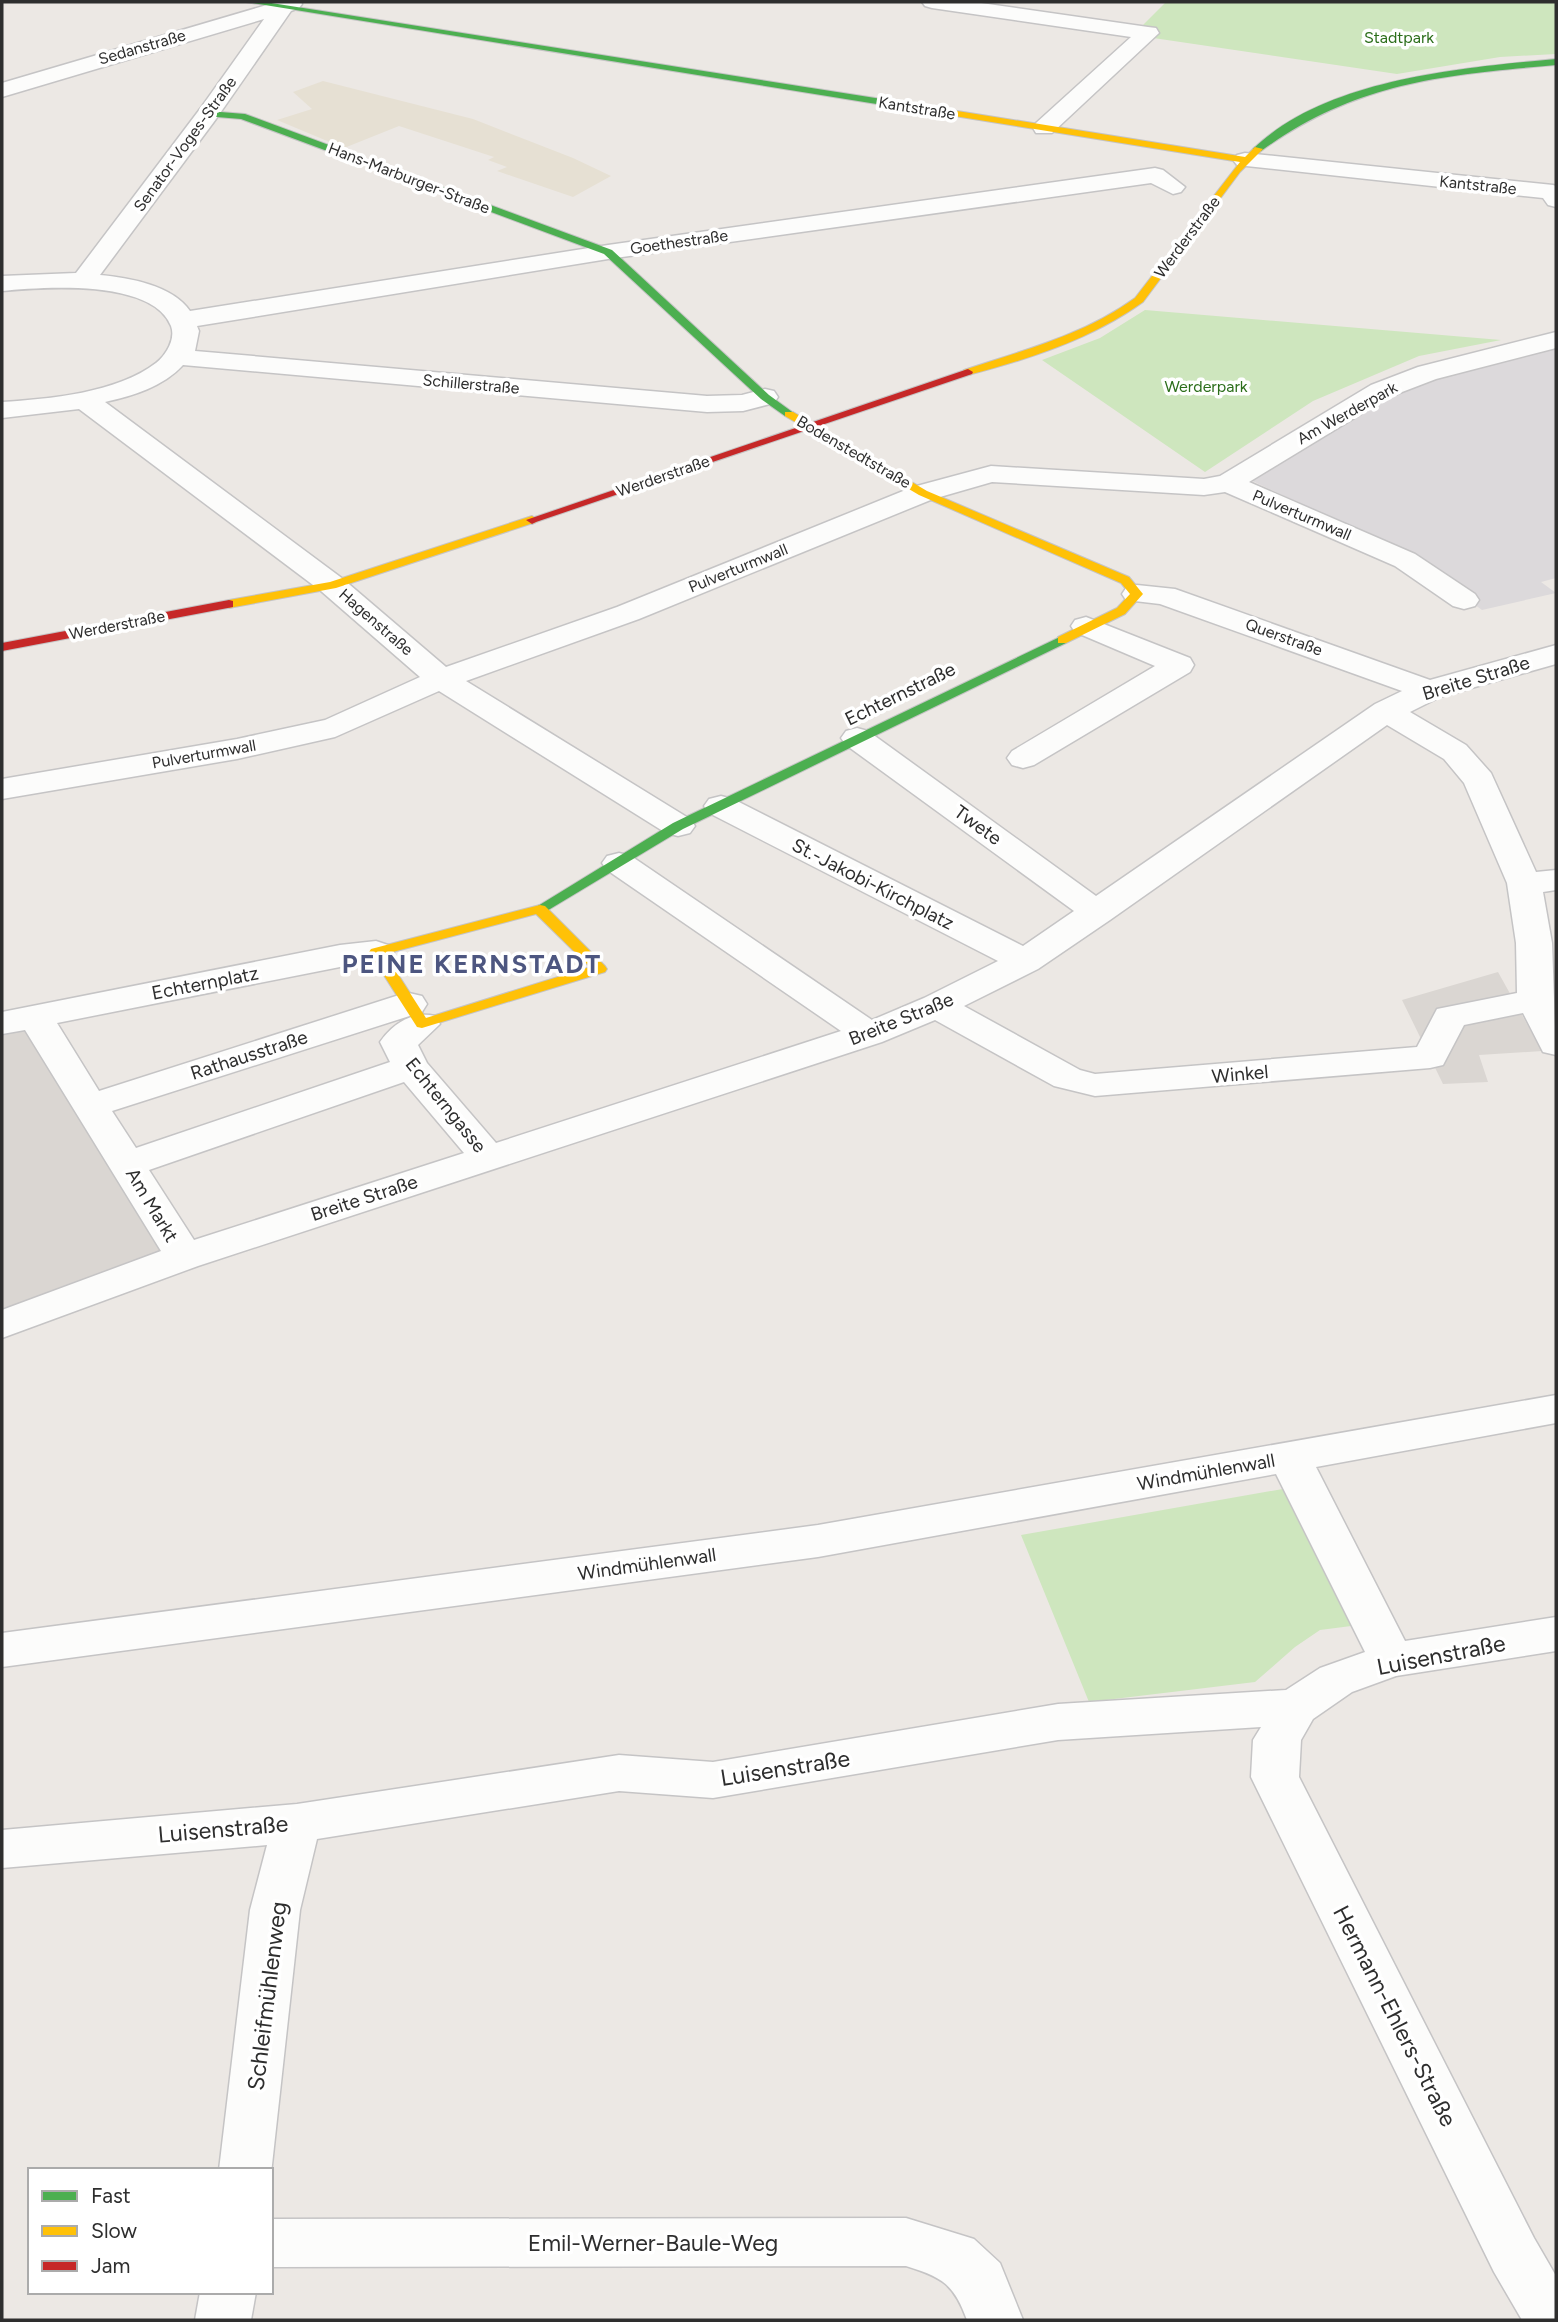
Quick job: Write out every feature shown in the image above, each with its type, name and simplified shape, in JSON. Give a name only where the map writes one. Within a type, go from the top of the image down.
[{"type":"street","name":"Kantstraße","points":[[250,2],[290,4],[1245,160],[1555,196]]},
{"type":"street","points":[[932,2],[1148,33],[1044,128]]},
{"type":"street","name":"Sedanstraße","points":[[2,90],[290,4]]},
{"type":"street","name":"Senator-Voges-Straße","points":[[84,280],[290,4]]},
{"type":"street","name":"Werderstraße","points":[[2,647],[332,585],[1092,329],[1121,315],[1139,300],[1245,160],[1299,119],[1342,99],[1438,76],[1492,67],[1556,62]]},
{"type":"street","name":"Hans-Marburger-Straße","points":[[208,114],[242,116],[608,252]]},
{"type":"street","name":"Goethestraße","points":[[183,320],[608,252],[1155,175],[1173,187]]},
{"type":"street","name":"Bodenstedtstraße","points":[[608,252],[765,397],[807,427],[923,493],[1125,580],[1137,594]]},
{"type":"street","points":[[2,283],[54,279],[109,283],[150,294],[166,302],[183,320],[187,332],[184,345],[176,357],[141,382],[86,401],[2,410]]},
{"type":"street","name":"Am Werderpark","points":[[1228,483],[1380,391],[1427,373],[1556,340]]},
{"type":"street","name":"Schillerstraße","points":[[176,357],[707,404],[743,403],[765,397]]},
{"type":"street","name":"Hagenstraße","points":[[86,401],[332,585],[441,679],[678,826]]},
{"type":"street","name":"Pulverturmwall","points":[[2,789],[237,749],[335,727],[441,679],[628,613],[923,493],[991,474],[1204,487],[1228,483],[1405,559],[1464,600]]},
{"type":"street","name":"Echternstraße","points":[[678,826],[1121,611],[1137,594]]},
{"type":"street","name":"Querstraße","points":[[1137,594],[1164,594],[1429,690]]},
{"type":"street","points":[[1023,758],[1179,665],[1086,626]]},
{"type":"street","name":"Breite Straße","points":[[184,1257],[869,1034],[937,1006],[1025,961],[1386,711],[1429,690],[1556,654]]},
{"type":"street","points":[[1386,711],[1455,752],[1479,780],[1540,881],[1534,943],[1535,1000],[1556,1044]]},
{"type":"street","name":"Twete","points":[[857,738],[1098,913]]},
{"type":"street","name":"St.-Jakobi-Kirchplatz","points":[[721,806],[1025,961]]},
{"type":"street","name":"Echternplatz","points":[[18,1020],[340,956],[376,952],[539,909],[678,826]]},
{"type":"street","points":[[619,863],[869,1034]]},
{"type":"street","points":[[376,952],[416,1014],[600,970],[539,909]]},
{"type":"street","name":"Winkel","points":[[937,1006],[1067,1078],[1095,1085],[1430,1057],[1450,1017],[1535,1000]]},
{"type":"street","name":"Echterngasse","points":[[416,1014],[398,1042],[411,1067],[488,1157]]},
{"type":"street","name":"Rathausstraße","points":[[90,1106],[416,1014]]},
{"type":"street","name":"Am Markt","points":[[2,1325],[184,1257],[90,1106],[18,1020]]},
{"type":"street","points":[[128,1164],[411,1067]]},
{"type":"street","name":"Windmühlenwall","points":[[2,1650],[818,1541],[1556,1409]]},
{"type":"street","name":"Windmühlenwall","points":[[1289,1457],[1392,1660]]},
{"type":"street","name":"Luisenstraße","points":[[2,1849],[297,1823],[619,1773],[713,1780],[1058,1722],[1296,1707],[1336,1680],[1392,1660],[1556,1634]]},
{"type":"street","name":"Hermann-Ehlers-Straße","points":[[1296,1707],[1277,1740],[1275,1777],[1514,2255],[1552,2320]]},
{"type":"street","name":"Schleifmühlenweg","points":[[246,2168],[275,1910],[297,1823]]},
{"type":"street","name":"Emil-Werner-Baule-Weg","points":[[273,2243],[906,2242],[954,2256],[980,2280],[995,2320]]},
{"type":"street","points":[[223,2320],[228,2294]]},
{"type":"shaded area","points":[[323,81],[473,119],[573,158],[611,176],[573,197],[497,171],[507,167],[488,160],[494,157],[399,126],[344,148],[277,120],[312,109],[293,92]]},
{"type":"shaded area","points":[[1556,344],[1556,578],[1541,582],[1556,593],[1482,610],[1402,551],[1246,478],[1400,387]]},
{"type":"shaded area","points":[[1498,972],[1542,1051],[1479,1055],[1488,1082],[1443,1084],[1402,1000]]},
{"type":"shaded area","points":[[35,1017],[184,1257],[2,1325],[2,1023]]},
{"type":"green space","name":"Stadtpark","points":[[1166,2],[1556,2],[1556,54],[1500,57],[1397,74],[1133,35]]},
{"type":"green space","name":"Werderpark","points":[[1145,310],[1501,340],[1419,356],[1313,401],[1205,472],[1042,360],[1100,338]]},
{"type":"green space","points":[[1294,1487],[1359,1625],[1320,1630],[1295,1647],[1255,1682],[1089,1702],[1021,1535]]},
{"type":"traffic: fast","points":[[250,2],[920,108]]},
{"type":"traffic: fast","points":[[1258,149],[1290,126],[1361,94],[1438,75],[1556,62]]},
{"type":"traffic: fast","points":[[208,114],[242,116],[608,252],[765,397],[789,414]]},
{"type":"traffic: fast","points":[[540,909],[678,826],[1062,640]]},
{"type":"traffic: slow","points":[[920,108],[1245,160]]},
{"type":"traffic: slow","points":[[968,372],[1079,335],[1139,300],[1237,170],[1258,149]]},
{"type":"traffic: slow","points":[[789,414],[923,493],[1125,580],[1137,594],[1121,611],[1062,640]]},
{"type":"traffic: slow","points":[[229,604],[332,585],[532,520]]},
{"type":"traffic: slow","points":[[539,909],[600,969],[422,1024],[376,952],[540,909]]},
{"type":"traffic: jam","points":[[532,520],[968,372]]},
{"type":"traffic: jam","points":[[2,647],[229,604]]},
{"type":"district","name":"PEINE KERNSTADT","points":[[472,964]]}]
